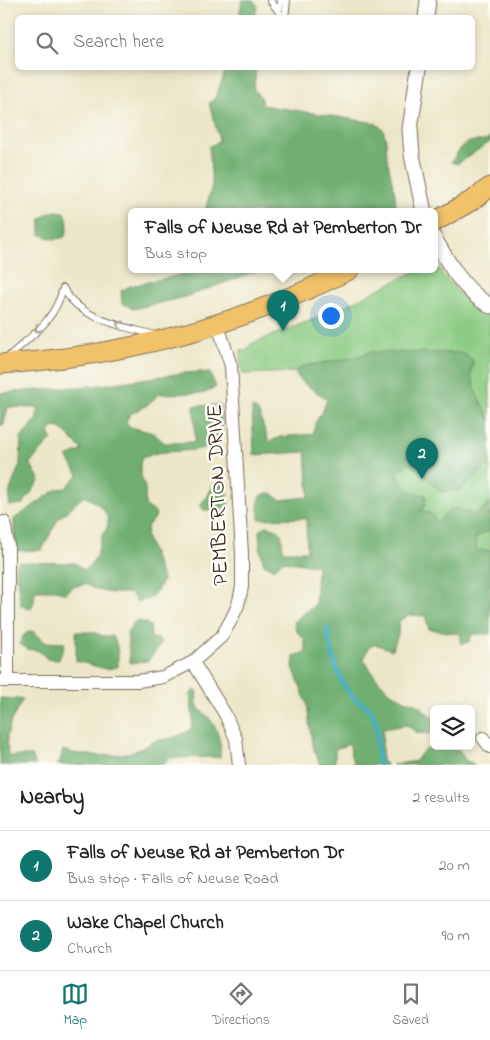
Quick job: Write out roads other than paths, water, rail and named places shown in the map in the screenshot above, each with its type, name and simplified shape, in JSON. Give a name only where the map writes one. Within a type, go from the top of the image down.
[{"type":"main road","points":[[438,220],[473,200],[490,187]]},
{"type":"main road","points":[[1,364],[65,358],[167,338],[218,324],[282,301],[343,273]]},
{"type":"street","points":[[426,15],[428,0]]},
{"type":"street","points":[[420,70],[410,129],[412,155],[423,208]]},
{"type":"street","points":[[438,245],[446,260],[463,282],[490,306]]},
{"type":"street","name":"PEMBERTON DRIVE","points":[[4,681],[138,681],[163,677],[193,662],[222,636],[238,605],[242,587],[242,554],[231,366],[218,324]]},
{"type":"street","points":[[4,522],[8,545],[4,681]]},
{"type":"street","points":[[193,662],[225,714],[236,739],[239,765]]},
{"type":"lane","points":[[270,0],[281,12]]},
{"type":"lane","points":[[281,0],[281,12]]},
{"type":"lane","points":[[281,12],[289,0]]},
{"type":"lane","points":[[1,364],[53,314],[60,302],[63,288],[67,296],[76,305],[90,315],[167,338]]},
{"type":"waterway","points":[[327,628],[335,664],[342,681],[353,697],[368,707],[374,717],[377,731],[379,765]]},
{"type":"place","name":"Falls of Neuse Rd at Pemberton Dr","points":[[283,331]]},
{"type":"place","name":"Wake Chapel Church","points":[[422,479]]}]
